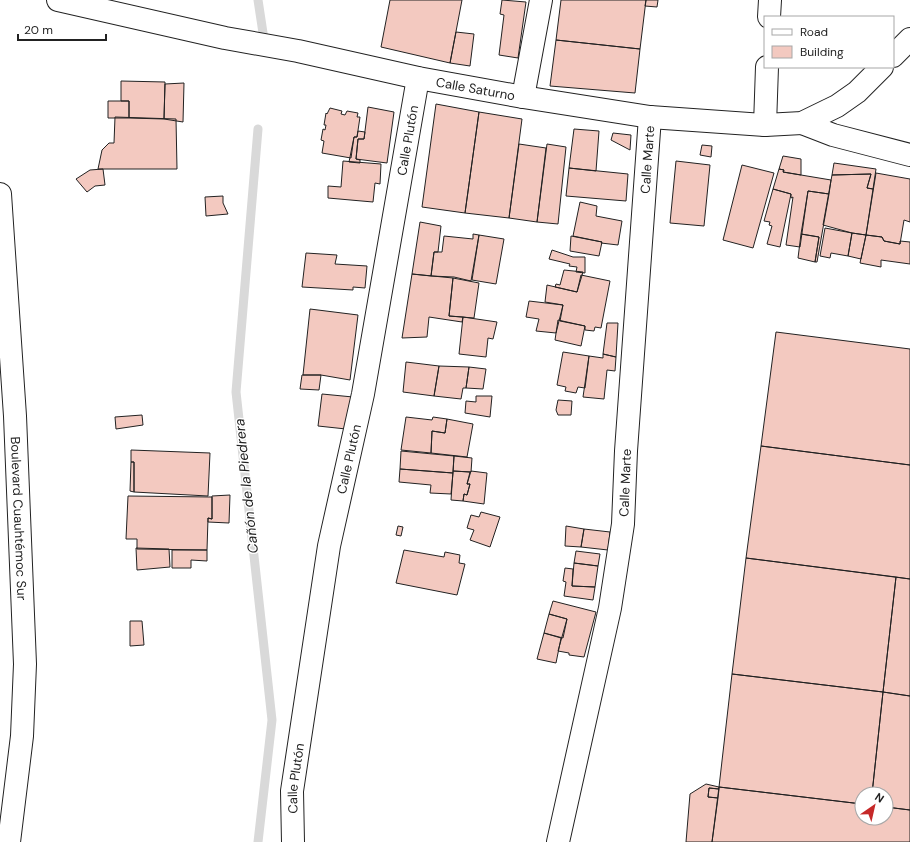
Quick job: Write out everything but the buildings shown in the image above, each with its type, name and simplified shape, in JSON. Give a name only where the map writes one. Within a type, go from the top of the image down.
[{"type":"street","name":"Calle Saturno","points":[[58,0],[225,38],[298,51],[418,78],[523,97],[650,117],[765,125],[802,123],[837,106],[857,92],[881,68]]},
{"type":"street","points":[[523,97],[541,0]]},
{"type":"street","points":[[769,16],[770,0]]},
{"type":"street","points":[[894,55],[910,39]]},
{"type":"street","points":[[765,125],[767,68]]},
{"type":"street","name":"Calle Plutón","points":[[293,842],[292,791],[329,546],[363,394],[418,78]]},
{"type":"street","name":"Calle Marte","points":[[558,842],[610,608],[623,524],[626,451],[650,117]]},
{"type":"street","points":[[802,123],[833,135],[910,154]]},
{"type":"street","name":"Boulevard Cuauhtémoc Sur","points":[[0,194],[15,416],[25,664],[22,736],[9,842]]},
{"type":"waterway","name":"Cañón de la Piedrera","points":[[258,0],[265,46]]},
{"type":"waterway","name":"Cañón de la Piedrera","points":[[258,129],[236,392],[272,720],[258,842]]}]
